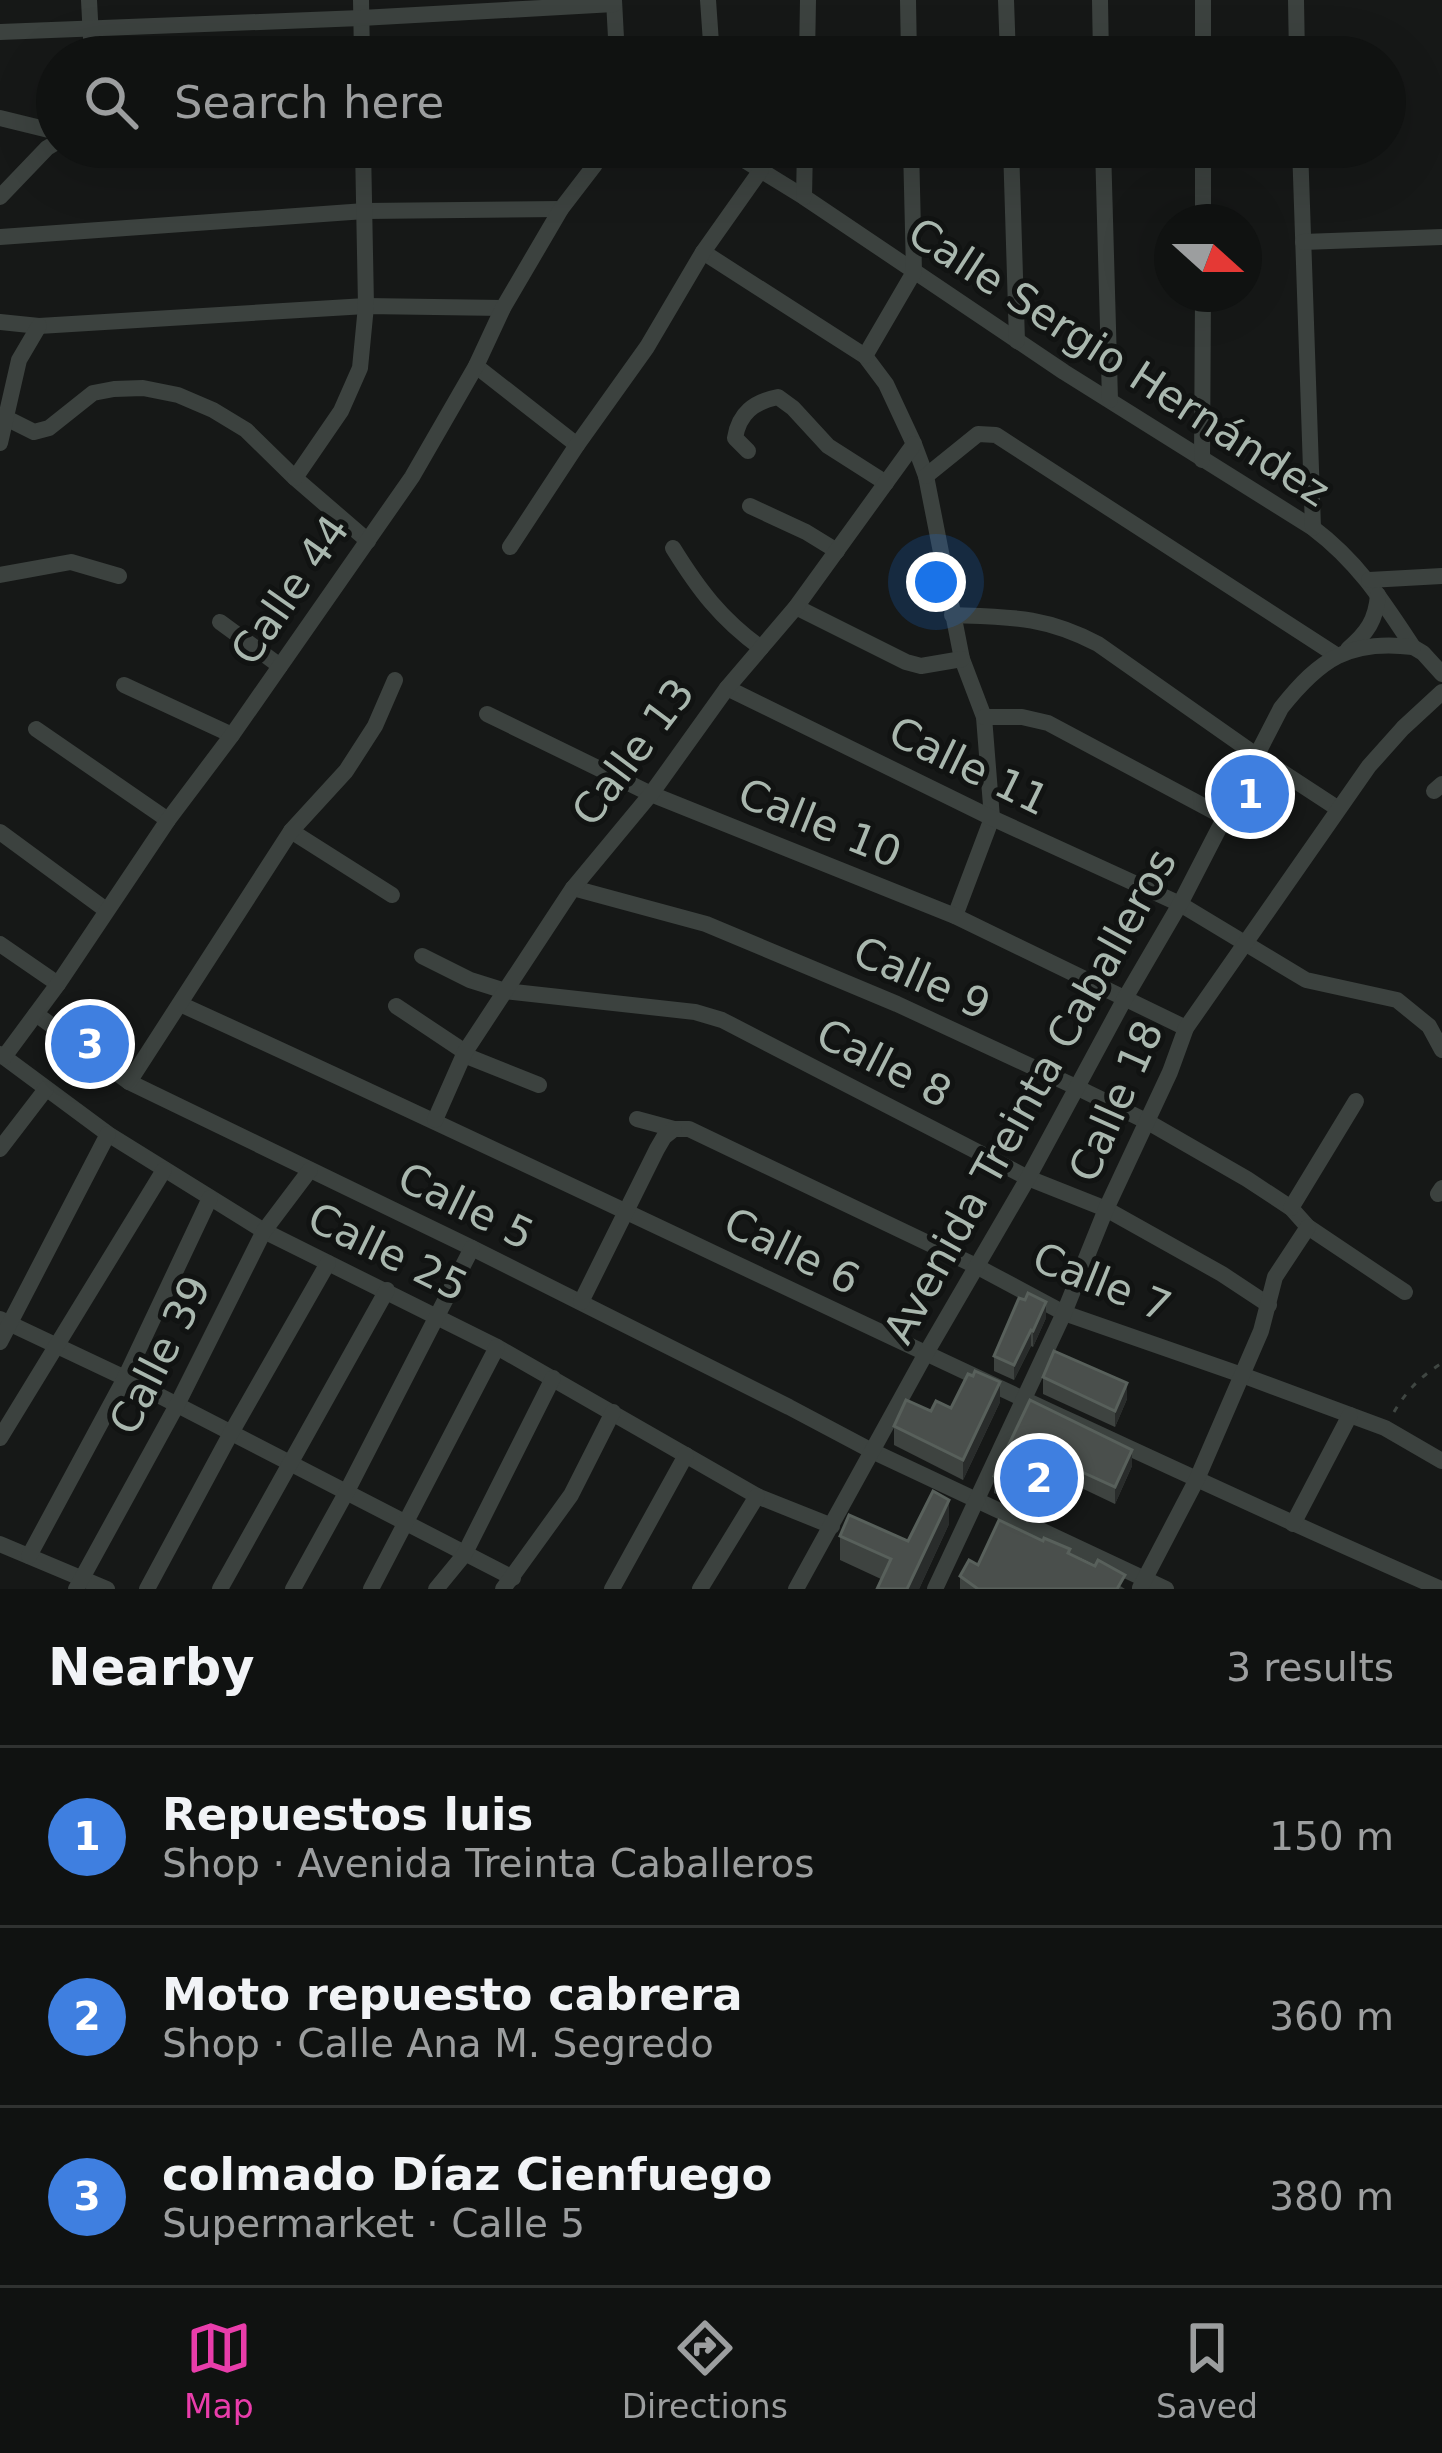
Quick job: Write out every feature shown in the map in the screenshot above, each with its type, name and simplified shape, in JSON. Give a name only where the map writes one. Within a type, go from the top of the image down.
[{"type":"street","points":[[89,0],[91,36]]},
{"type":"street","points":[[708,0],[711,36]]},
{"type":"street","points":[[807,36],[808,0]]},
{"type":"street","points":[[908,0],[909,36]]},
{"type":"street","points":[[1006,0],[1007,36]]},
{"type":"street","points":[[1100,0],[1101,36]]},
{"type":"street","points":[[1203,0],[1203,36]]},
{"type":"street","points":[[1296,0],[1297,36]]},
{"type":"street","points":[[0,32],[361,9],[614,2],[616,36]]},
{"type":"street","points":[[0,118],[36,127]]},
{"type":"street","points":[[0,197],[36,160]]},
{"type":"street","points":[[295,478],[341,411],[360,368],[366,306],[364,168]]},
{"type":"street","name":"Calle 44","points":[[2,1055],[58,984],[168,820],[412,477],[476,366],[503,308],[561,209],[592,168]]},
{"type":"street","name":"Calle Sergio Hernández","points":[[758,168],[1313,528],[1340,549],[1374,587],[1413,646],[1442,674]]},
{"type":"street","points":[[803,197],[804,168]]},
{"type":"street","points":[[866,356],[914,272],[912,168]]},
{"type":"street","points":[[1012,168],[1017,340]]},
{"type":"street","points":[[1104,168],[1110,400]]},
{"type":"street","points":[[1203,168],[1203,204]]},
{"type":"street","points":[[1301,168],[1313,528]]},
{"type":"street","points":[[510,547],[761,170]]},
{"type":"street","points":[[0,237],[364,211],[561,209]]},
{"type":"street","points":[[1303,242],[1442,237]]},
{"type":"street","points":[[704,252],[866,356],[886,385],[914,444],[926,476],[962,659],[985,717],[992,818],[955,916]]},
{"type":"street","points":[[0,322],[39,326],[366,306],[503,308]]},
{"type":"street","points":[[1202,312],[1202,460]]},
{"type":"street","points":[[0,443],[19,360],[39,326]]},
{"type":"street","points":[[476,366],[577,446]]},
{"type":"street","points":[[4,417],[34,432],[49,428],[93,394],[114,388],[178,395],[246,430],[368,541]]},
{"type":"street","points":[[748,452],[735,438],[737,423],[765,399],[778,397],[828,446],[886,483]]},
{"type":"street","points":[[926,476],[979,434],[996,435],[1341,653],[1378,644],[1413,646]]},
{"type":"street","name":"Calle 13","points":[[434,1120],[464,1054],[573,888],[651,794],[727,688],[796,608],[914,444]]},
{"type":"street","points":[[750,506],[837,551]]},
{"type":"street","points":[[673,548],[717,612],[761,648]]},
{"type":"street","points":[[0,575],[71,562],[119,576]]},
{"type":"street","points":[[1374,587],[1442,576]]},
{"type":"street","name":"Avenida Treinta Caballeros","points":[[796,1589],[1180,904],[1256,755],[1289,698],[1371,624],[1376,613],[1374,587]]},
{"type":"street","points":[[796,608],[906,662],[921,666],[962,659]]},
{"type":"street","points":[[952,615],[1028,618],[1073,631],[1337,808]]},
{"type":"street","points":[[220,622],[280,666]]},
{"type":"street","points":[[129,1082],[290,831],[346,771],[375,726],[395,680]]},
{"type":"street","points":[[124,685],[232,735]]},
{"type":"street","name":"Calle 11","points":[[727,688],[1180,904],[1306,980],[1397,1000],[1435,1020]]},
{"type":"street","name":"Calle 18","points":[[935,1589],[1064,1313],[1186,1028],[1369,766],[1442,692]]},
{"type":"street","name":"Calle 10","points":[[487,715],[651,794],[955,916],[1186,1028]]},
{"type":"street","points":[[985,717],[1048,723],[1226,818]]},
{"type":"street","points":[[36,729],[168,820]]},
{"type":"street","points":[[290,831],[392,895]]},
{"type":"street","points":[[0,832],[106,910]]},
{"type":"street","name":"Calle 9","points":[[573,888],[706,924],[897,1004],[1078,1088],[1247,1179],[1405,1292]]},
{"type":"street","points":[[0,944],[58,984]]},
{"type":"street","name":"Calle 8","points":[[422,956],[505,991],[709,1015],[1028,1178],[1106,1209],[1269,1305]]},
{"type":"street","name":"Calle 6","points":[[180,1004],[925,1354],[1441,1589]]},
{"type":"street","points":[[396,1006],[464,1054],[539,1085]]},
{"type":"street","name":"Calle 5","points":[[36,1014],[129,1082],[1142,1584],[1166,1589]]},
{"type":"street","points":[[1435,1020],[1442,1050]]},
{"type":"street","name":"Calle 25","points":[[2,1055],[109,1134],[264,1231],[496,1346],[757,1496],[832,1526]]},
{"type":"street","points":[[0,1148],[46,1089]]},
{"type":"street","points":[[1291,1208],[1356,1101]]},
{"type":"street","name":"Calle 7","points":[[637,1119],[689,1129],[1064,1313],[1385,1428],[1442,1461]]},
{"type":"street","points":[[581,1303],[624,1210],[664,1137],[674,1129]]},
{"type":"street","points":[[0,1342],[4,1321],[109,1134]]},
{"type":"street","points":[[0,1438],[164,1170]]},
{"type":"street","name":"Calle 39","points":[[79,1584],[177,1405],[264,1231],[310,1170]]},
{"type":"street","points":[[29,1556],[125,1378],[211,1198]]},
{"type":"street","points":[[1142,1584],[1197,1479],[1262,1331],[1275,1276],[1308,1227]]},
{"type":"street","points":[[293,1589],[472,1248]]},
{"type":"street","points":[[147,1589],[328,1263]]},
{"type":"street","points":[[220,1589],[387,1290]]},
{"type":"street","points":[[4,1321],[407,1524],[508,1584],[571,1495],[613,1412]]},
{"type":"street","points":[[371,1589],[496,1346]]},
{"type":"street","points":[[436,1589],[464,1555],[553,1378]]},
{"type":"street","points":[[1293,1524],[1350,1415]]},
{"type":"street","points":[[612,1589],[686,1455]]},
{"type":"street","points":[[700,1589],[757,1496]]},
{"type":"street","points":[[0,1544],[79,1584],[107,1589]]},
{"type":"path","points":[[1385,1428],[1405,1393],[1442,1363]]},
{"type":"building","points":[[1028,1293],[1046,1302],[1014,1365],[994,1356],[1019,1298],[1025,1300]]},
{"type":"building","points":[[1054,1351],[1127,1383],[1115,1411],[1043,1377]]},
{"type":"building","points":[[975,1371],[1000,1382],[963,1460],[894,1426],[906,1400],[931,1411],[936,1401],[951,1408],[968,1374],[973,1376]]},
{"type":"building","points":[[1030,1400],[1132,1450],[1115,1487],[1073,1468],[1055,1505],[994,1476]]},
{"type":"building","points":[[933,1491],[949,1500],[907,1589],[877,1589],[891,1559],[840,1536],[849,1515],[908,1541]]},
{"type":"building","points":[[999,1520],[1070,1549],[1068,1553],[1095,1566],[1098,1560],[1125,1575],[1117,1589],[978,1589],[960,1576],[969,1560],[978,1565]]},
{"type":"place","name":"Repuestos luis","points":[[1250,794]]},
{"type":"place","name":"colmado Díaz Cienfuego","points":[[90,1044]]},
{"type":"place","name":"Moto repuesto cabrera","points":[[1039,1478]]}]
